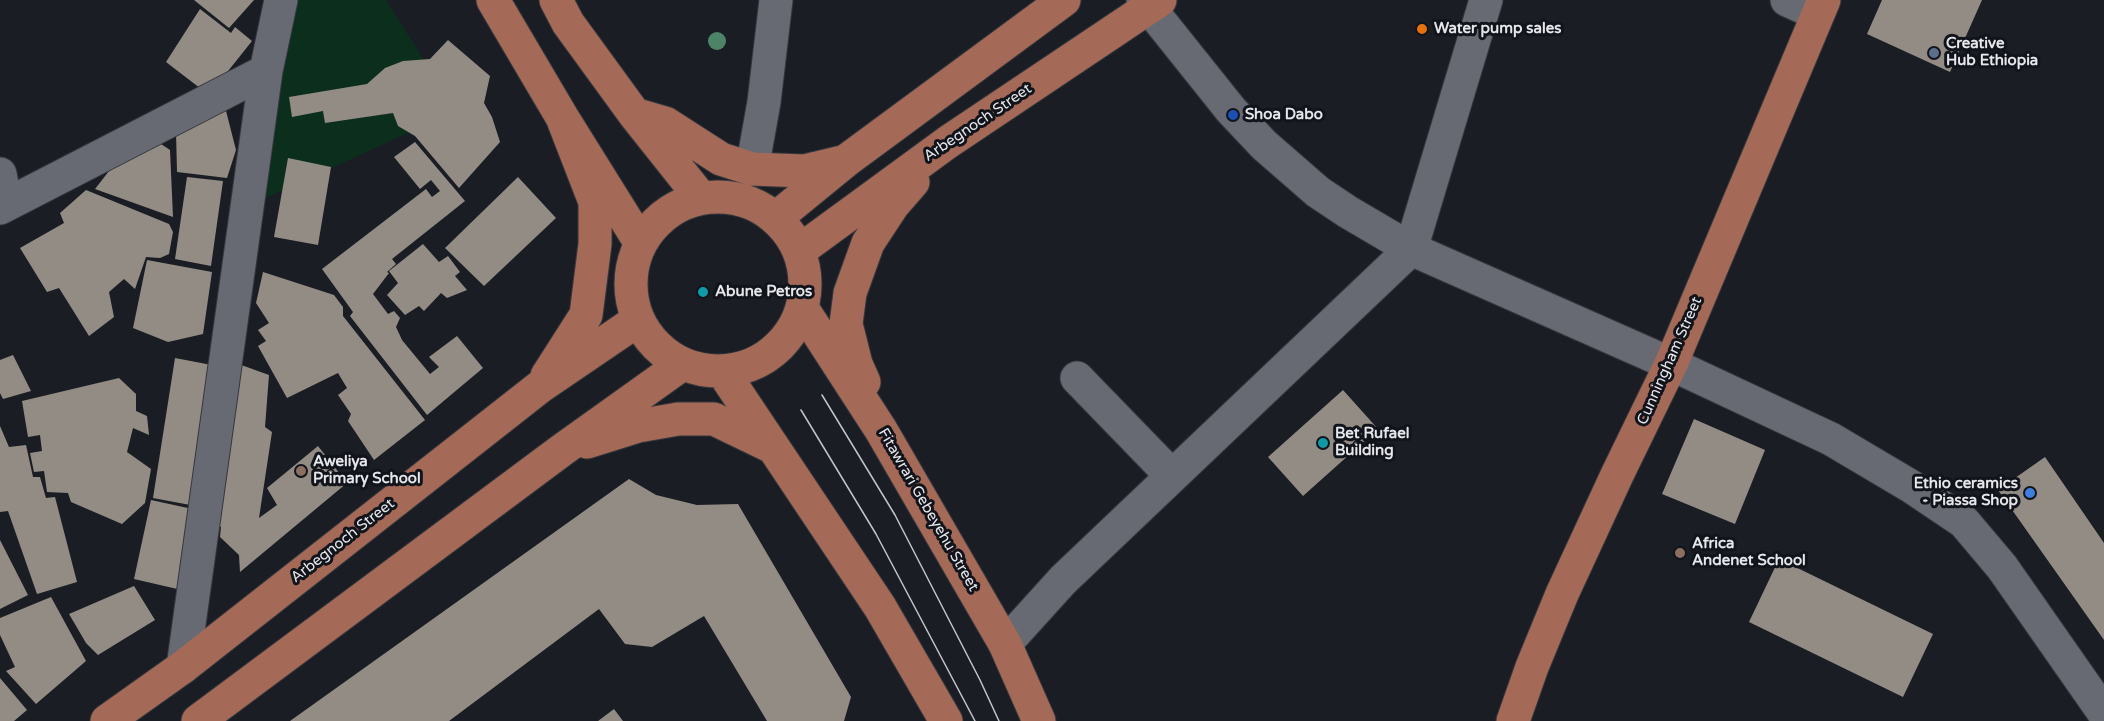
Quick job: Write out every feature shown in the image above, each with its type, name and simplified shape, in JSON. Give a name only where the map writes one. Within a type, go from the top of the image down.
[{"type":"main road","points":[[493,0],[640,242]]},
{"type":"main road","points":[[556,0],[568,23],[635,115],[701,198]]},
{"type":"main road","points":[[776,218],[847,160],[1064,0]]},
{"type":"main road","name":"Arbegnoch Street","points":[[799,251],[948,142],[1151,3]]},
{"type":"main road","name":"Cunningham Street","points":[[1514,721],[1532,667],[1562,594],[1671,364],[1821,7]]},
{"type":"main road","points":[[635,115],[665,123],[721,159],[752,169],[804,171],[847,160]]},
{"type":"main road","points":[[541,386],[586,315],[595,244],[595,202],[562,117]]},
{"type":"main road","points":[[891,447],[856,364],[846,324],[850,293],[868,243],[893,205],[948,142]]},
{"type":"main road","points":[[728,196],[754,203],[776,218],[790,233],[799,251],[805,279],[802,308],[791,333],[773,353],[750,367],[723,372],[702,371],[681,364],[663,353],[638,321],[631,294],[632,267],[640,242],[656,221],[677,206],[701,198],[728,196]]},
{"type":"main road","name":"Fitawrari Gebeyehu Street","points":[[802,308],[891,447],[1005,644],[1039,721]]},
{"type":"main road","name":"Arbegnoch Street","points":[[107,721],[183,667],[541,386],[638,321]]},
{"type":"main road","points":[[198,721],[681,364]]},
{"type":"main road","points":[[723,372],[880,607],[943,720]]},
{"type":"main road","points":[[562,450],[638,426],[678,419],[714,419],[774,448]]},
{"type":"street","points":[[183,667],[266,71],[281,0]]},
{"type":"street","points":[[752,169],[764,102],[776,0]]},
{"type":"street","points":[[1005,644],[1063,580],[1412,249],[1486,0]]},
{"type":"street","points":[[1787,0],[1821,7]]},
{"type":"street","points":[[1151,3],[1231,110],[1264,145],[1318,192],[1348,212],[1412,249],[1671,364],[1831,440],[1912,487],[1964,522],[2002,567],[2104,713]]},
{"type":"street","points":[[0,174],[3,207],[266,71]]},
{"type":"street","points":[[1077,378],[1172,476]]},
{"type":"green space","points":[[296,0],[386,0],[456,111],[257,202]]},
{"type":"building","points":[[194,0],[254,0],[229,28]]},
{"type":"building","name":"Creative Hub Ethiopia","points":[[1882,0],[1982,0],[1950,72],[1867,34]]},
{"type":"building","points":[[200,9],[231,33],[235,27],[252,41],[209,95],[166,62]]},
{"type":"building","points":[[448,40],[490,76],[484,103],[492,117],[500,142],[459,188],[415,136],[398,126],[393,113],[325,123],[323,111],[292,117],[289,97],[367,84],[385,68],[403,61],[430,59]]},
{"type":"building","points":[[225,107],[236,150],[227,178],[177,172],[176,132]]},
{"type":"building","points":[[158,142],[170,150],[173,217],[95,189],[109,171]]},
{"type":"building","points":[[415,142],[465,201],[392,259],[396,264],[387,272],[389,273],[373,294],[388,314],[394,311],[400,318],[396,327],[402,340],[430,374],[439,367],[429,357],[457,336],[483,368],[427,415],[350,316],[353,312],[322,269],[426,189],[432,197],[440,191],[431,180],[420,189],[394,157]]},
{"type":"building","points":[[288,158],[331,167],[318,245],[274,237]]},
{"type":"building","points":[[187,177],[223,181],[211,266],[175,259]]},
{"type":"building","points":[[518,177],[556,218],[484,286],[445,248]]},
{"type":"building","points":[[86,190],[169,224],[173,232],[169,254],[160,258],[146,257],[135,289],[124,279],[109,292],[114,317],[89,336],[59,288],[47,292],[20,248],[64,223],[60,213]]},
{"type":"building","points":[[423,244],[439,262],[448,256],[460,272],[455,276],[467,290],[447,298],[441,293],[424,311],[419,306],[405,315],[387,295],[398,283],[389,271]]},
{"type":"building","points":[[147,260],[212,272],[203,334],[168,342],[133,328]]},
{"type":"building","points":[[263,272],[334,295],[343,307],[343,316],[425,420],[374,460],[348,421],[351,414],[338,395],[347,388],[338,373],[287,398],[258,346],[266,341],[258,330],[269,323],[256,303]]},
{"type":"building","points":[[13,355],[31,391],[3,399],[0,393],[0,360]]},
{"type":"building","points":[[175,358],[222,367],[201,507],[153,498]]},
{"type":"building","points":[[233,362],[269,375],[265,427],[272,432],[259,518],[277,505],[267,488],[318,446],[347,483],[240,572],[239,555],[220,537],[221,527],[212,521]]},
{"type":"building","points":[[119,378],[136,394],[136,411],[147,416],[149,435],[133,428],[127,452],[151,469],[145,503],[122,524],[71,502],[68,493],[47,492],[44,471],[34,472],[30,453],[42,451],[40,435],[28,437],[22,401]]},
{"type":"building","name":"Bet Rufael Building","points":[[1343,390],[1378,429],[1303,496],[1268,457]]},
{"type":"building","points":[[1694,419],[1765,450],[1735,524],[1662,494]]},
{"type":"building","points":[[0,426],[9,447],[26,445],[33,477],[40,477],[46,498],[55,497],[77,582],[37,594],[8,511],[0,512]]},
{"type":"building","points":[[2045,457],[2104,543],[2104,640],[1998,490]]},
{"type":"building","points":[[629,479],[656,495],[697,505],[738,504],[851,697],[844,721],[767,721],[704,616],[652,647],[625,644],[599,609],[449,721],[290,721]]},
{"type":"building","points":[[151,500],[197,510],[186,591],[134,579]]},
{"type":"building","points":[[0,540],[28,595],[0,609]]},
{"type":"building","points":[[1779,559],[1933,634],[1903,697],[1749,622]]},
{"type":"building","points":[[134,586],[155,620],[98,655],[86,643],[69,614]]},
{"type":"building","points":[[51,597],[86,661],[36,704],[6,671],[15,667],[0,635],[0,618]]},
{"type":"building","points":[[0,678],[27,710],[14,721],[0,721]]},
{"type":"building","points":[[614,709],[623,721],[598,721]]},
{"type":"tram line","points":[[822,395],[895,515],[999,721]]},
{"type":"tram line","points":[[801,410],[876,534],[975,721]]},
{"type":"place","name":"Water pump sales","points":[[1422,29]]},
{"type":"place","name":"Creative Hub Ethiopia","points":[[1934,53]]},
{"type":"place","name":"Shoa Dabo","points":[[1233,115]]},
{"type":"place","name":"Abune Petros","points":[[703,292]]},
{"type":"place","name":"Bet Rufael Building","points":[[1323,443]]},
{"type":"place","name":"Aweliya Primary School","points":[[301,471]]},
{"type":"place","name":"Ethio ceramics - Piassa Shop","points":[[2030,493]]},
{"type":"place","name":"Africa Andenet School","points":[[1680,553]]}]
